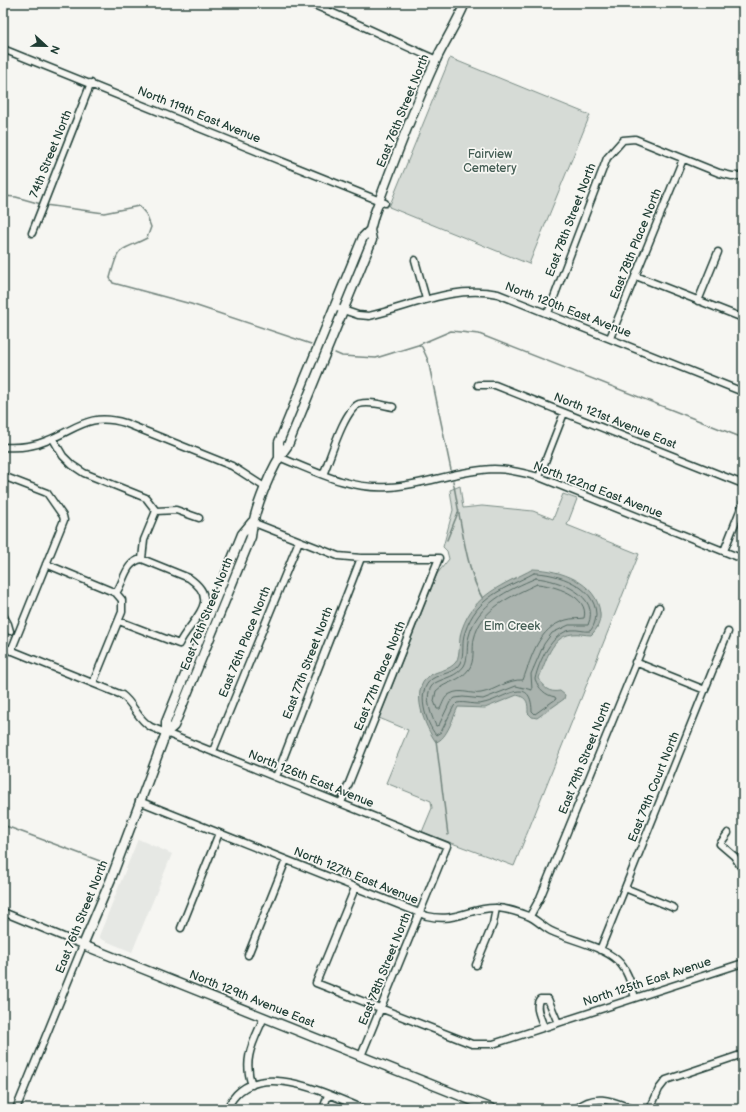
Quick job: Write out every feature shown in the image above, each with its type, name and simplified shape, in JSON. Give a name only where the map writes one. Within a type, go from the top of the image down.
[{"type":"main road","name":"East 76th Street North","points":[[83,945],[111,879],[139,801],[166,733],[166,722],[242,534],[252,522],[266,488],[278,457],[279,442],[363,237],[370,230],[382,202],[436,60],[454,29],[465,3]]},
{"type":"main road","name":"East 76th Street North","points":[[278,457],[288,445],[372,240],[370,230]]},
{"type":"main road","name":"North 129th Avenue East","points":[[83,945],[493,1109]]},
{"type":"street","points":[[309,3],[354,21],[387,39],[436,60]]},
{"type":"street","name":"North 119th East Avenue","points":[[3,49],[92,83],[382,202]]},
{"type":"street","name":"74th Street North","points":[[32,233],[92,83]]},
{"type":"street","name":"East 78th Street North","points":[[548,313],[607,158],[623,140],[635,139],[682,159]]},
{"type":"street","points":[[682,159],[726,175],[743,176]]},
{"type":"street","name":"East 78th Place North","points":[[610,338],[682,159]]},
{"type":"street","points":[[698,301],[718,252]]},
{"type":"street","points":[[415,260],[426,300]]},
{"type":"street","points":[[636,276],[743,318]]},
{"type":"street","name":"North 120th East Avenue","points":[[334,307],[358,315],[370,316],[459,292],[489,292],[510,298],[743,392]]},
{"type":"street","name":"North 121st Avenue East","points":[[478,385],[495,385],[743,484]]},
{"type":"street","points":[[324,475],[346,418],[355,407],[370,403],[393,407]]},
{"type":"street","points":[[539,477],[564,413]]},
{"type":"street","points":[[3,447],[25,447],[53,439],[90,420],[105,418],[118,420],[232,466],[266,488]]},
{"type":"street","points":[[53,439],[63,456],[72,465],[84,472],[146,498],[156,511]]},
{"type":"street","name":"North 122nd East Avenue","points":[[278,457],[346,483],[375,487],[404,486],[483,470],[510,470],[539,477],[743,559]]},
{"type":"street","points":[[3,476],[47,493],[63,516],[63,523],[11,651]]},
{"type":"street","points":[[724,551],[743,503]]},
{"type":"street","points":[[156,511],[176,510],[199,518]]},
{"type":"street","points":[[142,558],[144,540],[156,511]]},
{"type":"street","points":[[252,522],[338,556],[361,558]]},
{"type":"street","name":"East 76th Place North","points":[[213,751],[299,540]]},
{"type":"street","points":[[116,593],[130,564],[134,560],[142,558],[189,578],[200,588],[204,598],[202,607],[194,623],[184,634],[179,644],[119,621]]},
{"type":"street","name":"East 77th Place North","points":[[341,803],[439,558],[361,558]]},
{"type":"street","name":"East 77th Street North","points":[[276,777],[361,558]]},
{"type":"street","points":[[46,564],[116,593],[122,600],[123,607],[119,621],[93,683]]},
{"type":"street","name":"East 79th Street North","points":[[530,916],[540,898],[635,662],[659,607]]},
{"type":"street","points":[[3,615],[10,631]]},
{"type":"street","points":[[3,628],[18,634]]},
{"type":"street","name":"East 79th Court North","points":[[600,950],[728,632]]},
{"type":"street","points":[[3,647],[122,696],[127,699],[137,715],[146,724],[166,733]]},
{"type":"street","points":[[635,662],[705,690]]},
{"type":"street","name":"North 126th East Avenue","points":[[166,733],[446,846]]},
{"type":"street","name":"North 127th East Avenue","points":[[139,801],[419,913],[445,919],[476,910],[496,908],[512,910],[530,916],[550,930],[613,956],[623,966],[628,974],[635,998]]},
{"type":"street","points":[[181,928],[220,833]]},
{"type":"street","points":[[728,833],[720,844],[734,856],[743,870]]},
{"type":"street","name":"East 78th Street North","points":[[361,1056],[446,846]]},
{"type":"street","points":[[248,955],[286,860]]},
{"type":"street","name":"North 125th East Avenue","points":[[355,888],[316,983],[472,1044],[486,1045],[502,1041],[743,963]]},
{"type":"street","points":[[625,888],[674,908]]},
{"type":"street","points":[[476,965],[493,924],[496,908]]},
{"type":"street","name":"North 129th Avenue East","points":[[3,912],[83,945]]},
{"type":"street","name":"East 76th Street North","points":[[16,1109],[83,945]]},
{"type":"street","points":[[544,1028],[537,1007],[540,999],[548,999],[558,1023]]},
{"type":"street","points":[[252,1085],[248,1070],[248,1062],[264,1017]]},
{"type":"street","points":[[650,1109],[658,1089],[666,1080],[743,1054]]},
{"type":"street","points":[[227,1109],[230,1102],[252,1085],[277,1080],[297,1083],[364,1109]]},
{"type":"street","points":[[323,1109],[328,1095]]},
{"type":"street","points":[[576,1109],[591,1100],[602,1098],[633,1109]]},
{"type":"shaded area","points":[[138,839],[172,854],[132,952],[101,939],[99,936]]},
{"type":"green space","name":"Fairview Cemetery","points":[[450,58],[590,115],[529,264],[389,207]]},
{"type":"green space","name":"Elm Creek","points":[[460,486],[463,508],[482,506],[533,511],[553,519],[563,494],[577,499],[567,525],[639,554],[514,866],[422,832],[432,808],[431,801],[386,783],[408,730],[379,718],[437,574],[449,559],[447,551],[443,547],[453,510],[450,490]]},
{"type":"water","points":[[533,569],[554,572],[576,580],[592,593],[597,602],[600,613],[598,625],[591,635],[572,634],[565,636],[554,645],[547,657],[539,678],[542,685],[547,689],[560,691],[565,695],[564,699],[537,718],[532,717],[528,713],[527,701],[517,695],[485,708],[458,707],[452,722],[443,737],[436,742],[427,727],[421,709],[420,690],[423,682],[432,674],[447,669],[456,662],[458,659],[462,629],[467,617],[474,607],[491,592]]},
{"type":"waterway","points":[[3,196],[16,197],[41,204]]},
{"type":"waterway","points":[[45,205],[104,213],[139,206],[146,214],[151,227],[147,238],[125,248],[118,254],[110,278],[113,283],[191,304],[311,344]]},
{"type":"waterway","points":[[335,353],[342,356],[376,358],[418,345],[451,331],[479,334],[743,438]]},
{"type":"waterway","points":[[419,345],[422,347],[428,360],[451,470]]},
{"type":"waterway","points":[[453,481],[464,542],[472,574],[483,599]]},
{"type":"waterway","points":[[447,540],[459,510]]},
{"type":"waterway","points":[[436,740],[448,835]]},
{"type":"waterway","points":[[3,825],[108,864]]}]
